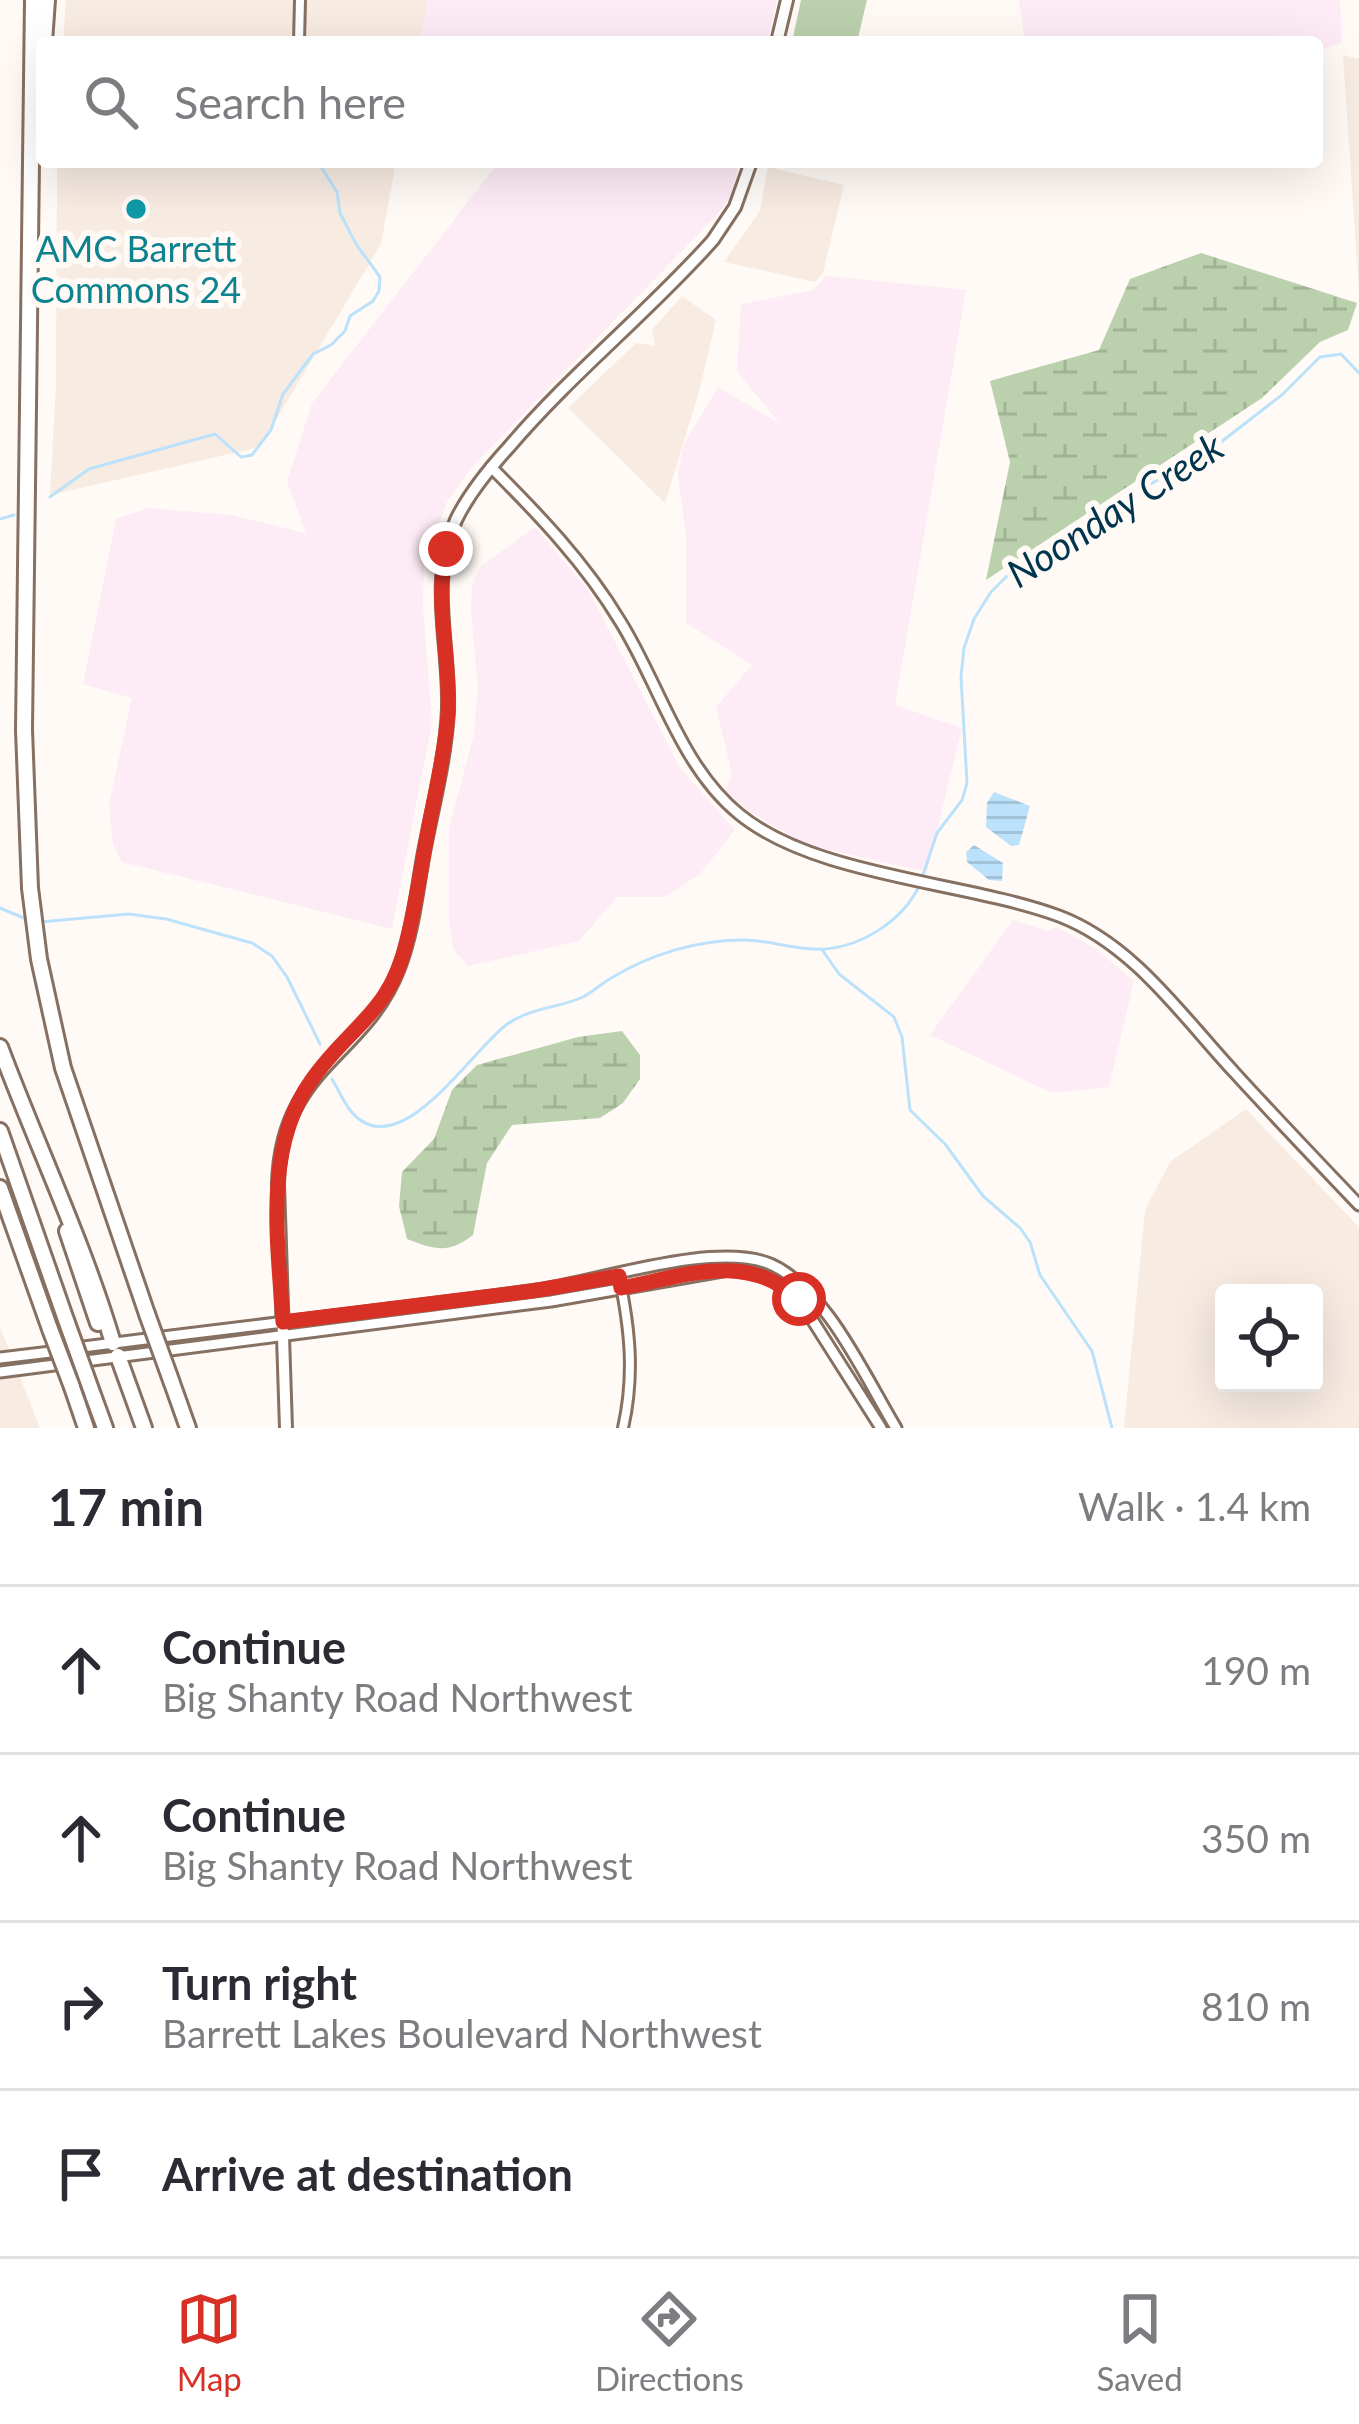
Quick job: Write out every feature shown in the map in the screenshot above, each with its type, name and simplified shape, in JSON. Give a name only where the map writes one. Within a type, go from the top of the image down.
[{"type":"highway","points":[[32,0],[24,730],[30,887],[39,959],[73,1102],[188,1428]]},
{"type":"highway","points":[[44,36],[47,0]]},
{"type":"highway","points":[[31,148],[36,110]]},
{"type":"highway","points":[[0,1047],[144,1428]]},
{"type":"highway","points":[[0,1131],[105,1428]]},
{"type":"highway","points":[[0,1188],[86,1428]]},
{"type":"highway","points":[[112,1350],[135,1428]]},
{"type":"main road","points":[[778,36],[787,0]]},
{"type":"main road","points":[[286,1428],[278,1184],[283,1142],[311,1080],[376,1010],[400,965],[446,734],[448,686],[440,593],[443,560],[457,520],[491,467],[553,398],[705,249],[735,207],[749,168]]},
{"type":"street","points":[[299,36],[300,0]]},
{"type":"street","points":[[491,467],[596,584],[684,742],[742,817],[812,853],[1030,908],[1088,929],[1144,973],[1359,1205]]},
{"type":"street","points":[[0,1358],[283,1329],[340,1328],[493,1308],[726,1256],[775,1266],[797,1280],[820,1306],[896,1428]]},
{"type":"street","points":[[283,1329],[343,1315],[722,1269],[769,1278],[790,1291],[807,1309],[881,1428]]},
{"type":"street","points":[[620,1282],[632,1357],[623,1428]]},
{"type":"street","points":[[0,1372],[112,1350]]},
{"type":"shaded area","points":[[66,0],[428,0],[420,36],[63,36]]},
{"type":"shaded area","points":[[428,0],[777,0],[768,36],[420,36]]},
{"type":"shaded area","points":[[1019,0],[1340,0],[1342,42],[1323,50],[1323,36],[1024,36]]},
{"type":"shaded area","points":[[1343,55],[1359,59],[1359,293]]},
{"type":"shaded area","points":[[57,168],[395,168],[381,244],[260,447],[50,495],[56,385]]},
{"type":"shaded area","points":[[494,168],[738,168],[732,194],[717,215],[472,467],[447,502],[424,562],[432,722],[392,929],[122,862],[113,844],[109,804],[132,698],[83,684],[116,519],[148,508],[231,515],[306,533],[287,482],[312,403]]},
{"type":"shaded area","points":[[768,168],[844,185],[823,273],[815,282],[724,262],[760,211]]},
{"type":"shaded area","points":[[826,276],[966,290],[895,705],[962,728],[927,872],[807,845],[750,812],[726,791],[732,774],[716,707],[752,665],[686,623],[686,535],[678,475],[683,446],[718,387],[780,424],[737,371],[741,304],[813,290]]},
{"type":"shaded area","points":[[682,296],[716,320],[665,503],[568,408],[636,343],[655,346],[652,330]]},
{"type":"shaded area","points":[[535,527],[589,591],[680,768],[735,830],[700,874],[665,897],[617,897],[579,941],[468,966],[453,949],[449,828],[474,734],[478,686],[472,585],[480,567]]},
{"type":"shaded area","points":[[1013,920],[1047,931],[1057,927],[1096,949],[1134,981],[1109,1087],[1052,1093],[930,1035]]},
{"type":"shaded area","points":[[1246,1109],[1359,1227],[1359,1428],[1124,1428],[1145,1210],[1170,1162]]},
{"type":"shaded area","points":[[0,1327],[40,1428],[0,1428]]},
{"type":"green space","points":[[801,0],[867,0],[858,36],[793,36]]},
{"type":"green space","points":[[1201,253],[1357,303],[1348,330],[1320,342],[1262,398],[986,580],[1010,462],[990,381],[1099,350],[1130,279]]},
{"type":"green space","points":[[622,1031],[640,1055],[640,1079],[623,1103],[600,1118],[512,1125],[487,1163],[473,1235],[442,1248],[407,1239],[399,1206],[402,1172],[434,1139],[452,1090],[477,1065],[578,1037]]},
{"type":"water","points":[[994,792],[1030,806],[1019,845],[1011,846],[986,827],[987,803]]},
{"type":"water","points":[[974,845],[1003,863],[1002,881],[989,880],[967,862],[966,852]]},
{"type":"waterway","points":[[50,497],[89,469],[215,434],[241,457],[252,455],[271,430],[283,394],[313,354],[331,345],[345,331],[350,316],[373,301],[379,291],[380,277],[356,244],[340,213],[337,192],[322,168]]},
{"type":"waterway","name":"Noonday Creek","points":[[923,875],[937,833],[962,800],[967,783],[961,677],[964,648],[991,592],[1015,568],[1093,517],[1212,449],[1283,394],[1320,357],[1341,354],[1359,373]]},
{"type":"waterway","points":[[0,519],[14,515]]},
{"type":"waterway","name":"Noonday Creek","points":[[332,1079],[350,1110],[369,1125],[389,1126],[432,1100],[506,1025],[525,1015],[583,997],[643,962],[692,946],[743,940],[815,949],[853,943],[892,920],[919,886]]},
{"type":"waterway","name":"Noonday Creek","points":[[0,908],[31,921]]},
{"type":"waterway","name":"Noonday Creek","points":[[40,922],[129,914],[166,919],[252,943],[272,956],[287,977],[320,1044]]},
{"type":"waterway","points":[[823,951],[839,974],[894,1017],[902,1037],[910,1110],[945,1144],[983,1196],[1030,1242],[1040,1275],[1092,1351],[1112,1428]]},
{"type":"place","name":"AMC Barrett Commons 24","points":[[136,209]]},
{"type":"route","points":[[446,549],[440,593],[448,714],[407,940],[388,992],[366,1023],[311,1080],[286,1129],[278,1184],[283,1322],[619,1276],[621,1288],[722,1269],[769,1278],[799,1299]]}]
